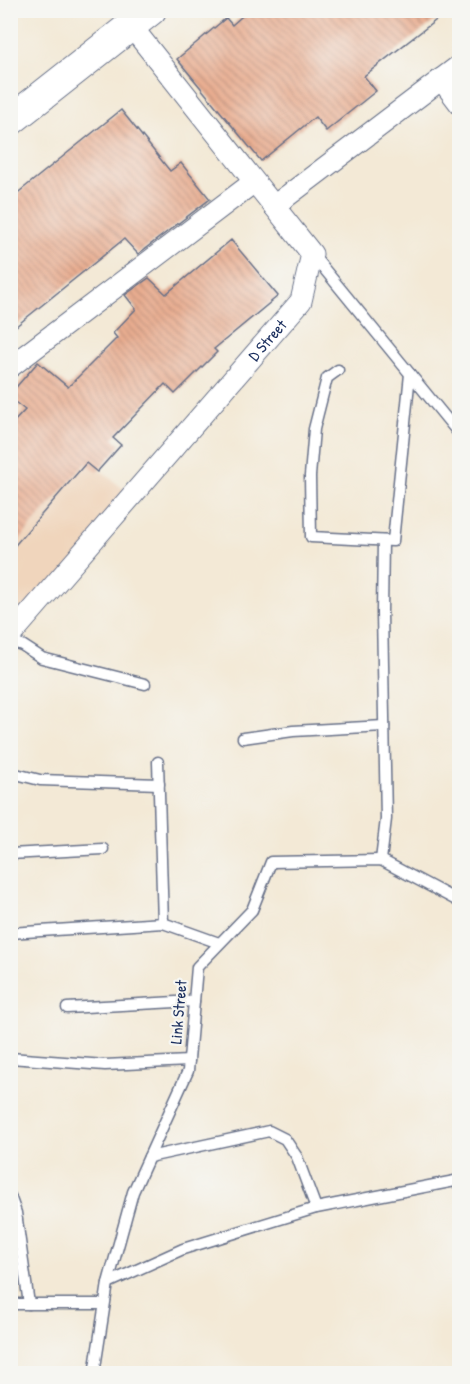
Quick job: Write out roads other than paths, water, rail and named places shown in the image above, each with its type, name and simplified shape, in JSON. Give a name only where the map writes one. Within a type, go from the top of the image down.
[{"type":"street","points":[[10,121],[141,18],[254,182],[312,254]]},
{"type":"street","points":[[274,206],[459,65]]},
{"type":"street","points":[[441,79],[459,104]]},
{"type":"street","points":[[10,367],[254,182]]},
{"type":"street","name":"D Street","points":[[10,636],[301,301],[312,254]]},
{"type":"lane","points":[[312,254],[459,435]]},
{"type":"lane","points":[[338,370],[327,378],[314,429],[310,476],[311,537],[393,541],[410,374]]},
{"type":"lane","points":[[381,860],[386,819],[383,541]]},
{"type":"lane","points":[[10,641],[22,645],[42,658],[145,684]]},
{"type":"lane","points":[[243,738],[293,730],[384,726]]},
{"type":"lane","points":[[158,762],[164,924]]},
{"type":"lane","points":[[10,768],[16,774],[40,780],[159,784]]},
{"type":"lane","points":[[10,854],[103,849]]},
{"type":"lane","name":"Link Street","points":[[94,1374],[108,1283],[133,1192],[188,1071],[197,967],[252,910],[271,861],[381,860],[459,902]]},
{"type":"lane","points":[[10,933],[164,924],[219,944]]},
{"type":"lane","points":[[67,1008],[194,1001]]},
{"type":"lane","points":[[10,1058],[105,1065],[189,1061]]},
{"type":"lane","points":[[149,1157],[268,1131],[285,1138],[297,1157],[316,1208]]},
{"type":"lane","points":[[108,1283],[183,1249],[316,1208],[459,1180]]},
{"type":"lane","points":[[10,1196],[16,1213],[29,1304]]},
{"type":"lane","points":[[10,1304],[105,1304]]}]
